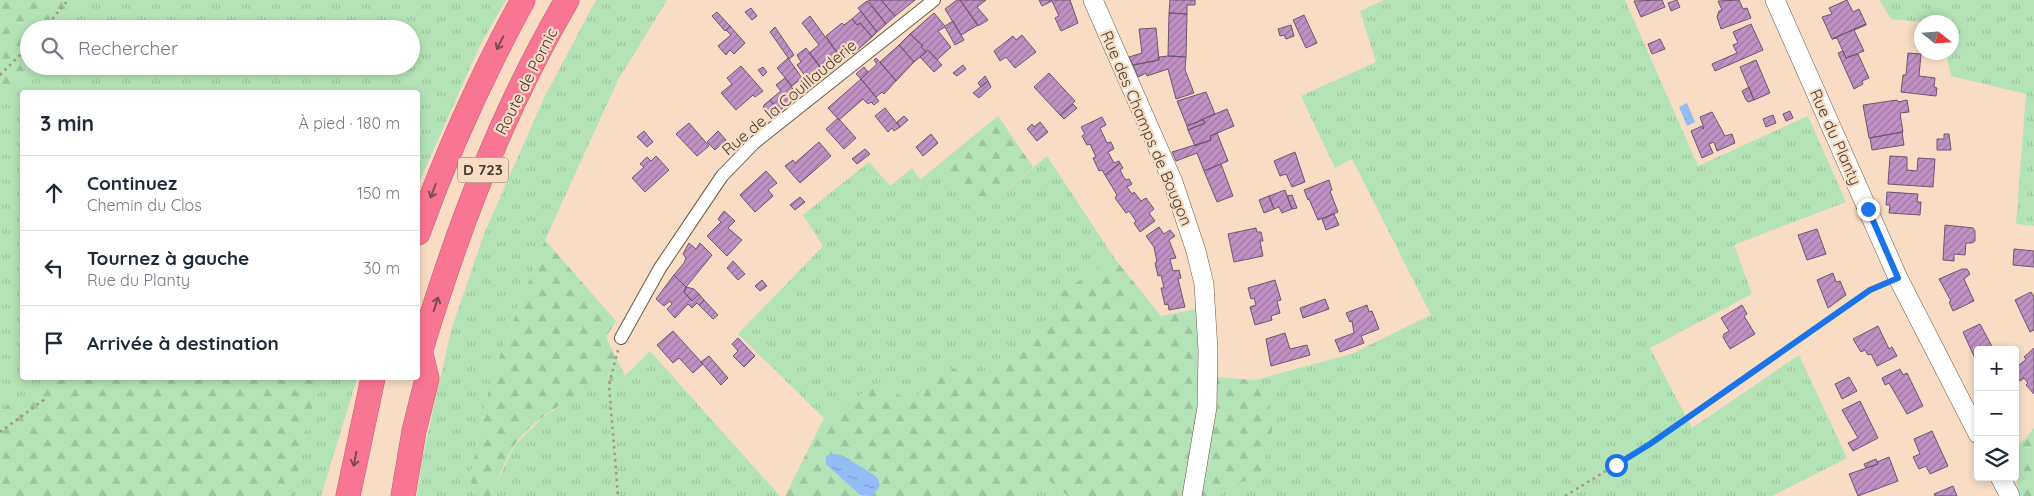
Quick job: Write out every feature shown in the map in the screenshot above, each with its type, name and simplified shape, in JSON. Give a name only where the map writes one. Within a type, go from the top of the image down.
[{"type":"highway","name":"D 723","points":[[420,228],[464,117],[522,0]]},
{"type":"highway","name":"Route de Pornic","points":[[420,353],[463,220],[485,164],[515,98],[567,0]]},
{"type":"highway","points":[[404,496],[411,449],[427,379],[420,359]]},
{"type":"highway","points":[[348,496],[373,380]]},
{"type":"highway","points":[[388,496],[413,380]]},
{"type":"street","name":"Rue de la Couillauderie","points":[[621,338],[660,268],[722,176],[754,142],[934,0]]},
{"type":"street","name":"Rue des Champs de Bougon","points":[[1093,0],[1173,182],[1196,251],[1204,284],[1208,350],[1206,407],[1192,496]]},
{"type":"street","name":"Rue du Planty","points":[[1775,0],[1898,278],[1974,426]]},
{"type":"street","points":[[2002,481],[2010,496]]},
{"type":"path","points":[[51,20],[68,0]]},
{"type":"path","points":[[0,76],[20,55]]},
{"type":"path","points":[[1565,496],[1650,444],[1870,290],[1898,278]]},
{"type":"path","points":[[618,496],[609,385],[621,338]]},
{"type":"path","points":[[0,432],[44,399]]},
{"type":"green space","points":[[0,0],[84,0],[67,20],[20,20],[20,74],[0,97]]},
{"type":"green space","points":[[84,0],[506,0],[479,47],[420,180],[420,90],[20,90],[20,380],[48,380],[0,410],[0,97],[20,74],[420,75],[420,20],[67,20]]},
{"type":"green space","points":[[596,0],[667,0],[618,80],[545,240],[491,379],[470,477],[475,496],[417,496],[423,455],[451,331],[484,234],[544,98]]},
{"type":"green space","points":[[1384,0],[1625,0],[1698,166],[1808,116],[1846,202],[1734,245],[1752,294],[1650,348],[1692,428],[1799,355],[1847,458],[1772,496],[1220,496],[1224,487],[1260,477],[1275,420],[1255,380],[1351,354],[1431,315],[1352,159],[1335,168],[1301,96],[1376,62],[1360,11]]},
{"type":"green space","points":[[1879,0],[2034,0],[2034,226],[2016,224],[2026,94],[1951,76],[1948,60],[1959,60],[1959,15],[1914,15],[1914,21],[1891,19]]},
{"type":"green space","points":[[998,116],[1033,167],[990,204],[938,165]]},
{"type":"green space","points":[[1047,156],[1115,259],[1059,293],[1060,316],[988,382],[946,367],[910,403],[881,382],[824,418],[738,334],[823,246],[803,215],[869,162],[890,186],[912,168],[920,180],[938,165],[990,204]]},
{"type":"green space","points":[[545,240],[616,321],[606,337],[625,376],[565,402],[538,420],[526,431],[511,450],[490,496],[475,496],[470,477],[491,379]]},
{"type":"green space","points":[[1115,259],[1161,316],[1197,309],[1203,376],[1255,380],[1275,420],[1260,477],[1224,487],[1220,496],[1068,496],[1047,479],[1023,496],[785,496],[824,418],[881,382],[910,403],[946,366],[988,382],[1060,316],[1059,293]]},
{"type":"green space","points":[[650,351],[780,496],[490,496],[515,445],[542,418],[573,397],[625,376]]},
{"type":"green space","points":[[48,380],[321,380],[306,432],[293,496],[0,496],[0,410]]},
{"type":"green space","points":[[321,380],[356,380],[321,496],[293,496],[306,432]]},
{"type":"green space","points":[[2034,428],[2034,496],[2018,496],[2019,445]]},
{"type":"green space","points":[[1047,479],[1068,496],[1023,496]]},
{"type":"water","points":[[1687,103],[1695,122],[1687,126],[1679,107]]},
{"type":"water","points":[[842,455],[878,479],[880,486],[872,496],[860,495],[826,464],[826,456]]},
{"type":"building","points":[[868,0],[881,0],[895,16],[886,24]]},
{"type":"building","points":[[881,0],[915,0],[895,16]]},
{"type":"building","points":[[957,0],[960,0],[978,25],[961,35],[945,9]]},
{"type":"building","points":[[960,0],[986,0],[977,7],[988,20],[978,26]]},
{"type":"building","points":[[1039,0],[1070,0],[1078,23],[1061,31],[1055,18],[1059,16],[1052,1],[1042,6]]},
{"type":"building","points":[[1170,0],[1195,0],[1195,5],[1187,5],[1187,14],[1169,13]]},
{"type":"building","points":[[1662,0],[1665,7],[1641,17],[1634,1]]},
{"type":"building","points":[[1677,0],[1680,7],[1671,11],[1668,3]]},
{"type":"building","points":[[1739,0],[1743,9],[1747,8],[1751,18],[1721,29],[1717,17],[1719,11],[1722,10],[1718,1]]},
{"type":"building","points":[[1847,0],[1853,12],[1859,9],[1866,24],[1832,39],[1822,17],[1832,14],[1829,8]]},
{"type":"building","points":[[867,1],[886,24],[877,32],[858,8]]},
{"type":"building","points":[[751,8],[757,16],[752,20],[745,12]]},
{"type":"building","points":[[861,11],[877,32],[872,37],[860,23],[857,25],[852,19]]},
{"type":"building","points":[[717,12],[730,26],[725,31],[712,16]]},
{"type":"building","points":[[934,13],[945,26],[953,21],[964,40],[955,45],[945,27],[938,31],[951,47],[937,60],[928,50],[926,52],[921,47],[923,46],[910,34]]},
{"type":"building","points":[[1169,13],[1187,14],[1186,57],[1168,56]]},
{"type":"building","points":[[1304,15],[1317,43],[1306,48],[1293,20]]},
{"type":"building","points":[[810,16],[837,53],[820,67],[809,53],[819,45],[802,23]]},
{"type":"building","points":[[852,19],[857,25],[860,23],[872,37],[853,54],[850,50],[840,57],[826,36],[842,23],[844,25]]},
{"type":"building","points":[[1751,24],[1763,50],[1715,71],[1712,64],[1737,53],[1733,45],[1738,43],[1733,32]]},
{"type":"building","points":[[1866,24],[1854,30],[1864,51],[1846,58],[1837,38],[1832,39]]},
{"type":"building","points":[[1291,25],[1294,36],[1286,39],[1284,35],[1280,36],[1278,29]]},
{"type":"building","points":[[730,26],[745,43],[734,54],[730,50],[726,55],[718,46],[731,35],[726,30]]},
{"type":"building","points":[[775,27],[794,55],[789,59],[770,32]]},
{"type":"building","points":[[1156,28],[1159,60],[1133,65],[1129,57],[1142,53],[1139,29]]},
{"type":"building","points":[[910,34],[923,46],[921,47],[926,52],[914,62],[899,45]]},
{"type":"building","points":[[1022,35],[1036,52],[1015,68],[1006,57],[1000,61],[994,51],[1013,36],[1016,40]]},
{"type":"building","points":[[1660,39],[1665,49],[1652,54],[1648,44]]},
{"type":"building","points":[[899,45],[914,62],[896,81],[880,62]]},
{"type":"building","points":[[806,48],[823,70],[809,81],[797,65],[801,62],[797,55]]},
{"type":"building","points":[[928,50],[942,65],[934,72],[920,57]]},
{"type":"building","points":[[1843,51],[1846,58],[1858,54],[1869,78],[1862,81],[1863,84],[1854,89],[1838,53]]},
{"type":"building","points":[[1908,53],[1914,53],[1914,60],[1920,60],[1919,76],[1935,78],[1936,96],[1901,92],[1903,75],[1906,75]]},
{"type":"building","points":[[1159,57],[1186,57],[1185,70],[1194,93],[1176,99],[1168,69],[1147,76],[1146,73],[1138,77],[1133,65],[1159,60]]},
{"type":"building","points":[[788,58],[802,78],[792,86],[777,68]]},
{"type":"building","points":[[876,58],[896,81],[884,94],[882,92],[876,97],[861,79],[877,64],[874,60]]},
{"type":"building","points":[[1756,60],[1770,93],[1754,100],[1740,67]]},
{"type":"building","points":[[963,65],[966,69],[957,76],[953,73]]},
{"type":"building","points":[[741,66],[763,91],[755,97],[753,95],[736,110],[721,93],[732,84],[727,78]]},
{"type":"building","points":[[763,67],[767,72],[763,76],[758,70]]},
{"type":"building","points":[[864,67],[868,72],[861,79],[856,74]]},
{"type":"building","points":[[1049,73],[1075,101],[1060,115],[1034,87]]},
{"type":"building","points":[[985,76],[988,81],[981,87],[978,83]]},
{"type":"building","points":[[785,78],[798,96],[779,111],[770,100],[781,91],[776,85]]},
{"type":"building","points":[[861,79],[879,101],[874,105],[871,102],[868,104],[863,99],[839,120],[828,108]]},
{"type":"building","points":[[988,81],[991,87],[979,98],[973,93]]},
{"type":"building","points":[[1749,87],[1754,100],[1748,102],[1742,91]]},
{"type":"building","points":[[1206,92],[1215,114],[1187,126],[1177,101]]},
{"type":"building","points":[[770,100],[779,111],[769,118],[763,110],[764,105]]},
{"type":"building","points":[[1897,100],[1898,102],[1907,100],[1909,112],[1900,113],[1903,132],[1869,138],[1863,105]]},
{"type":"building","points":[[1073,104],[1077,108],[1064,119],[1060,115]]},
{"type":"building","points":[[885,108],[900,127],[894,131],[892,128],[888,132],[875,116]]},
{"type":"building","points":[[1227,109],[1234,126],[1210,136],[1211,140],[1195,146],[1188,130],[1205,123],[1203,119]]},
{"type":"building","points":[[1790,111],[1793,118],[1786,121],[1783,114]]},
{"type":"building","points":[[1712,112],[1725,136],[1732,134],[1735,143],[1717,151],[1714,142],[1709,144],[1713,153],[1702,158],[1691,131],[1702,126],[1703,129],[1700,117]]},
{"type":"building","points":[[1773,115],[1776,123],[1766,127],[1763,119]]},
{"type":"building","points":[[904,116],[908,120],[900,127],[897,122]]},
{"type":"building","points":[[1102,117],[1106,125],[1100,128],[1107,143],[1111,142],[1114,149],[1108,152],[1114,163],[1119,161],[1120,163],[1105,175],[1102,170],[1099,171],[1093,158],[1096,157],[1090,144],[1087,145],[1082,136],[1085,134],[1081,127]]},
{"type":"building","points":[[838,118],[856,138],[844,149],[826,129]]},
{"type":"building","points":[[1203,120],[1205,123],[1188,130],[1187,126]]},
{"type":"building","points":[[1040,122],[1048,132],[1037,141],[1027,129],[1032,124],[1034,127]]},
{"type":"building","points":[[689,123],[709,146],[697,156],[676,134]]},
{"type":"building","points":[[644,131],[653,142],[647,147],[637,137]]},
{"type":"building","points":[[718,131],[726,140],[715,150],[707,142]]},
{"type":"building","points":[[1902,132],[1904,145],[1872,150],[1870,138]]},
{"type":"building","points":[[1217,133],[1228,161],[1204,171],[1197,153],[1176,161],[1172,152],[1211,140],[1210,136]]},
{"type":"building","points":[[931,134],[938,143],[923,156],[916,147]]},
{"type":"building","points":[[1944,134],[1949,134],[1951,150],[1937,150],[1937,139],[1944,139]]},
{"type":"building","points":[[819,142],[831,156],[800,183],[785,166],[793,160],[795,163]]},
{"type":"building","points":[[865,149],[870,154],[857,164],[852,159]]},
{"type":"building","points":[[1295,152],[1305,182],[1292,187],[1286,174],[1280,176],[1274,161]]},
{"type":"building","points":[[656,156],[669,170],[645,192],[632,178],[644,167],[640,164],[647,157],[651,161]]},
{"type":"building","points":[[1890,156],[1907,157],[1907,170],[1917,171],[1918,158],[1935,159],[1933,187],[1888,184]]},
{"type":"building","points":[[1120,163],[1123,168],[1120,170],[1123,176],[1126,180],[1129,179],[1132,184],[1127,187],[1132,194],[1134,192],[1141,201],[1146,198],[1154,209],[1149,213],[1155,221],[1140,232],[1134,223],[1136,221],[1129,211],[1126,213],[1115,198],[1117,195],[1105,175]]},
{"type":"building","points":[[1221,164],[1233,196],[1217,202],[1204,171]]},
{"type":"building","points":[[766,171],[777,183],[768,190],[773,196],[755,212],[740,195]]},
{"type":"building","points":[[1329,180],[1332,190],[1330,191],[1338,212],[1318,220],[1304,190]]},
{"type":"building","points":[[1285,190],[1292,209],[1282,213],[1279,207],[1274,209],[1269,196]]},
{"type":"building","points":[[1887,192],[1918,194],[1917,202],[1921,202],[1920,215],[1889,213],[1890,205],[1886,205]]},
{"type":"building","points":[[1292,195],[1297,208],[1292,209],[1287,196]]},
{"type":"building","points":[[1269,196],[1274,209],[1264,213],[1259,200]]},
{"type":"building","points":[[800,197],[805,202],[795,210],[790,205]]},
{"type":"building","points":[[724,211],[735,221],[728,228],[742,240],[727,256],[707,236],[721,222],[718,219]]},
{"type":"building","points":[[1334,214],[1339,225],[1326,230],[1322,219]]},
{"type":"building","points":[[1945,225],[1973,228],[1975,231],[1975,241],[1966,243],[1965,255],[1954,254],[1954,261],[1943,260]]},
{"type":"building","points":[[1159,227],[1164,234],[1170,230],[1175,236],[1169,240],[1176,258],[1170,259],[1173,271],[1179,270],[1181,278],[1178,279],[1185,307],[1169,310],[1168,304],[1165,305],[1161,288],[1164,288],[1161,275],[1158,276],[1154,247],[1146,236]]},
{"type":"building","points":[[1256,228],[1257,232],[1261,232],[1263,241],[1260,241],[1263,256],[1234,262],[1228,234]]},
{"type":"building","points":[[1817,229],[1826,254],[1807,260],[1798,235]]},
{"type":"building","points":[[689,243],[696,249],[700,243],[712,255],[686,287],[674,275],[684,263],[686,258],[683,254]]},
{"type":"building","points":[[2014,249],[2034,251],[2034,267],[2013,265]]},
{"type":"building","points":[[733,261],[745,274],[738,280],[727,268]]},
{"type":"building","points":[[1962,269],[1967,269],[1970,274],[1964,279],[1974,301],[1953,311],[1949,302],[1951,301],[1939,279]]},
{"type":"building","points":[[1833,273],[1836,282],[1840,281],[1846,295],[1828,308],[1817,280]]},
{"type":"building","points":[[674,275],[686,287],[684,292],[692,301],[699,294],[704,300],[692,308],[688,304],[675,318],[667,309],[672,304],[670,301],[664,306],[656,299]]},
{"type":"building","points":[[762,280],[767,286],[760,291],[755,286]]},
{"type":"building","points":[[1275,280],[1281,300],[1277,301],[1280,313],[1271,316],[1272,320],[1255,325],[1250,307],[1256,305],[1254,298],[1251,299],[1248,288]]},
{"type":"building","points":[[686,287],[694,289],[699,294],[692,301],[684,292]]},
{"type":"building","points":[[2031,292],[2034,297],[2034,330],[2030,332],[2015,300]]},
{"type":"building","points":[[1325,299],[1329,309],[1303,318],[1300,308]]},
{"type":"building","points":[[704,300],[718,315],[713,319],[699,305]]},
{"type":"building","points":[[1367,305],[1369,312],[1372,311],[1379,329],[1361,336],[1364,343],[1340,352],[1335,340],[1354,333],[1352,321],[1350,322],[1346,313]]},
{"type":"building","points":[[1742,305],[1747,314],[1744,316],[1755,334],[1730,349],[1723,337],[1729,331],[1721,318]]},
{"type":"building","points":[[1980,324],[1992,346],[1974,346],[1974,356],[1963,332]]},
{"type":"building","points":[[1878,326],[1889,349],[1892,347],[1897,356],[1877,366],[1871,354],[1868,355],[1865,350],[1861,352],[1853,339]]},
{"type":"building","points":[[673,331],[703,364],[693,373],[679,358],[673,363],[657,345]]},
{"type":"building","points":[[1285,333],[1290,349],[1307,345],[1310,355],[1271,366],[1266,339]]},
{"type":"building","points":[[738,338],[755,356],[744,367],[733,356],[738,351],[732,344]]},
{"type":"building","points":[[2034,348],[2034,394],[2026,385],[2028,383],[2024,378],[2019,380],[2019,365],[2026,359],[2024,357]]},
{"type":"building","points":[[709,356],[728,378],[721,385],[701,362]]},
{"type":"building","points":[[1900,369],[1903,375],[1907,373],[1923,406],[1907,414],[1889,383],[1885,385],[1882,378]]},
{"type":"building","points":[[1849,377],[1857,391],[1842,399],[1835,384]]},
{"type":"building","points":[[1860,401],[1878,438],[1853,451],[1848,443],[1858,438],[1842,410]]},
{"type":"building","points":[[1932,431],[1948,466],[1930,474],[1926,466],[1919,469],[1913,457],[1920,454],[1914,439]]},
{"type":"building","points":[[1889,457],[1898,481],[1858,496],[1849,474],[1878,464],[1877,462]]},
{"type":"building","points":[[1876,459],[1878,464],[1866,468],[1864,464]]},
{"type":"building","points":[[1953,486],[1957,496],[1935,496],[1934,494]]},
{"type":"route","points":[[1616,465],[1650,444],[1870,290],[1898,278],[1868,209]]}]
